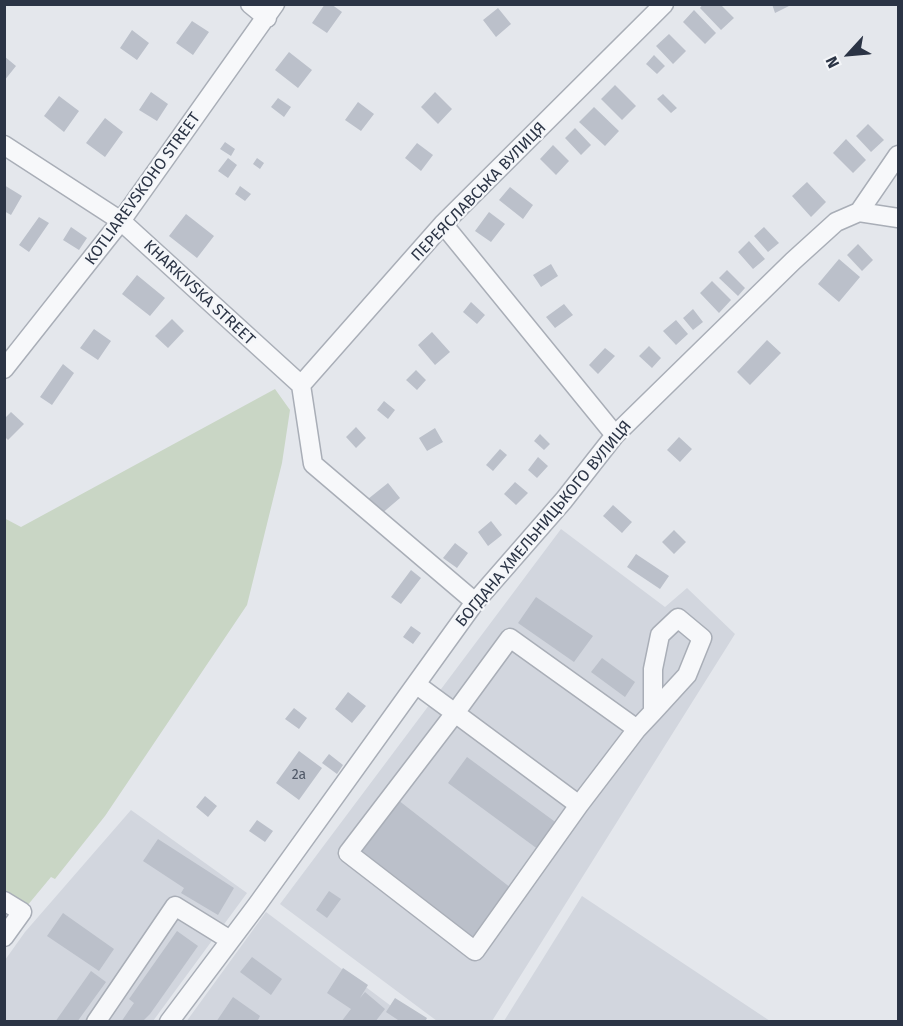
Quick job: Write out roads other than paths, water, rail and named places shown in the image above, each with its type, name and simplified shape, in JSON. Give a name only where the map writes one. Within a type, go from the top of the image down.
[{"type":"street","points":[[250,4],[271,11]]},
{"type":"street","name":"ПЕРЕЯСЛАВСЬКА ВУЛИЦЯ","points":[[301,385],[444,225],[664,4]]},
{"type":"street","name":"KOTLIAREVSKOHO STREET","points":[[4,369],[122,221],[271,11]]},
{"type":"street","name":"KHARKIVSKA STREET","points":[[4,145],[122,221],[284,373],[301,385]]},
{"type":"street","name":"БОГДАНА ХМЕЛЬНИЦЬКОГО ВУЛИЦЯ","points":[[169,1022],[417,685],[475,602],[564,500],[615,435],[793,261],[836,222],[859,212],[898,155]]},
{"type":"street","points":[[859,212],[898,218]]},
{"type":"street","points":[[444,225],[615,435]]},
{"type":"street","points":[[301,385],[313,464],[475,602]]},
{"type":"street","points":[[637,729],[510,638],[348,853],[475,951],[579,805],[637,729],[653,712]]},
{"type":"street","points":[[417,685],[579,805]]},
{"type":"street","points":[[4,901],[21,912],[4,937]]},
{"type":"street","points":[[96,1022],[175,906],[230,940]]}]
